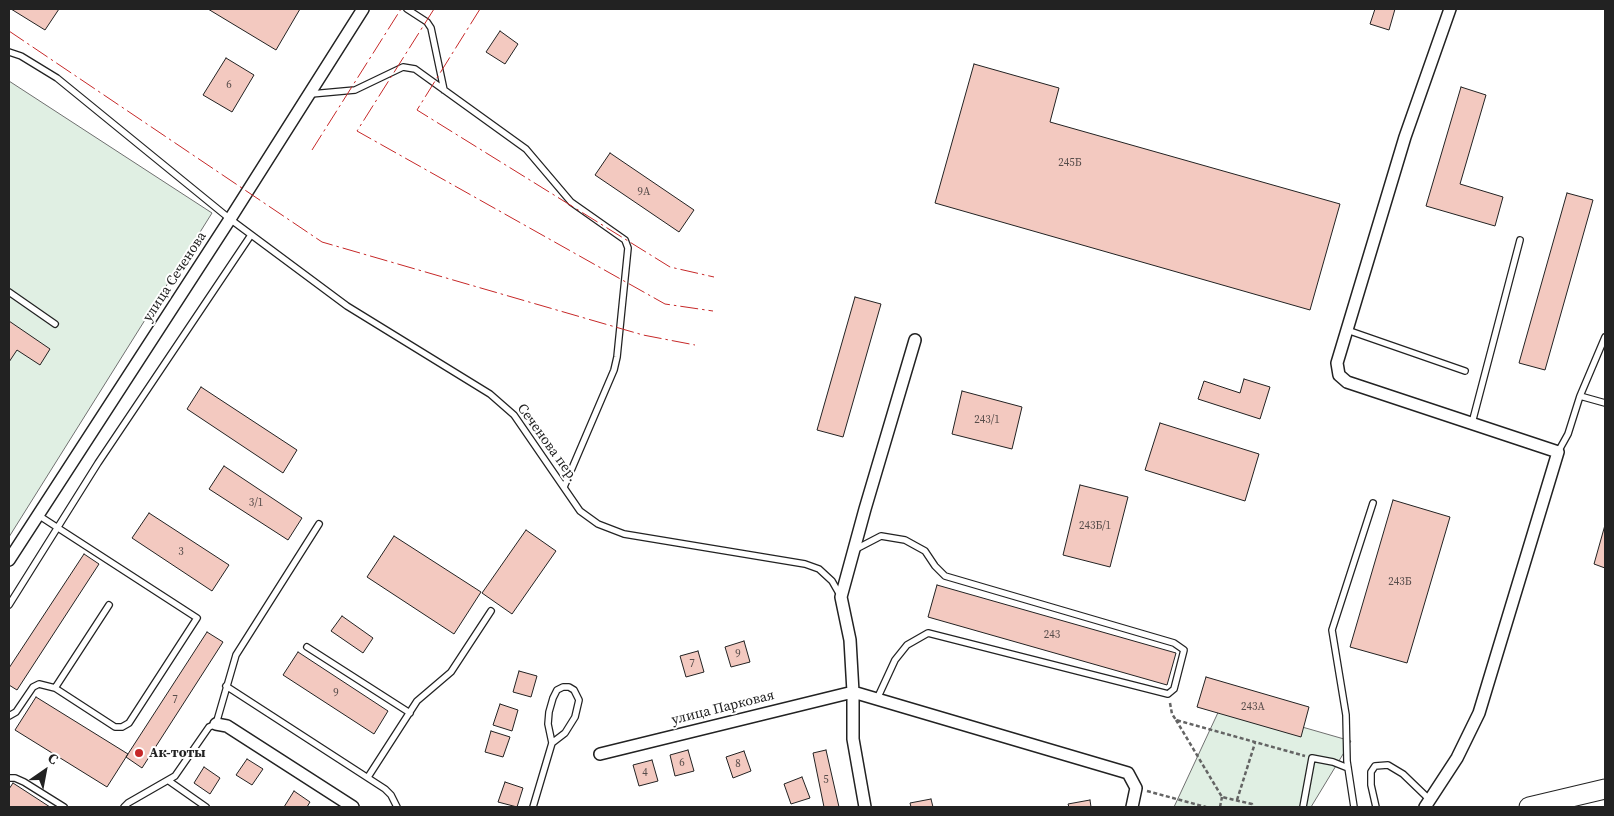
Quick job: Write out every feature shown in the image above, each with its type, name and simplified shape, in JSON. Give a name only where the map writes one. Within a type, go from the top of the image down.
[{"type":"highway","points":[[1529,807],[1605,789]]},
{"type":"street","name":"улица Сеченова","points":[[9,560],[364,9]]},
{"type":"street","points":[[1428,804],[1457,758],[1479,713],[1558,452],[1348,382],[1339,375],[1337,363],[1405,137],[1450,9]]},
{"type":"street","points":[[865,807],[853,739],[850,640],[841,597],[915,340]]},
{"type":"street","points":[[853,692],[1128,773],[1136,788],[1132,807]]},
{"type":"street","name":"улица Парковая","points":[[600,754],[853,692]]},
{"type":"street","points":[[216,724],[227,726],[353,807]]},
{"type":"lane","points":[[407,9],[427,22],[431,28],[444,90]]},
{"type":"lane","name":"Сеченова пер.","points":[[9,52],[21,56],[57,78],[230,219],[347,306],[490,394],[514,415],[580,510],[598,524],[624,534],[805,564],[819,569],[832,580],[841,597]]},
{"type":"lane","points":[[309,94],[355,90],[403,67],[415,69],[526,149],[571,202],[625,240],[628,248],[614,370],[564,487]]},
{"type":"lane","points":[[9,605],[104,455],[251,235]]},
{"type":"lane","points":[[1472,423],[1520,240]]},
{"type":"lane","points":[[9,292],[55,324]]},
{"type":"lane","points":[[1347,330],[1464,371]]},
{"type":"lane","points":[[1558,452],[1568,434],[1580,396],[1605,337]]},
{"type":"lane","points":[[1580,396],[1605,403]]},
{"type":"lane","points":[[1354,807],[1348,768],[1346,715],[1332,630],[1373,503]]},
{"type":"lane","points":[[9,716],[16,712],[27,693],[39,684],[55,688],[115,727],[122,727],[129,723],[197,618],[38,515]]},
{"type":"lane","points":[[124,807],[169,781],[181,770],[209,728],[216,724],[236,655],[319,524]]},
{"type":"lane","points":[[854,550],[881,536],[905,540],[925,551],[935,566],[945,576],[1174,643],[1184,650],[1174,688],[1168,694],[928,633],[907,645],[895,660],[877,699]]},
{"type":"lane","points":[[55,688],[109,605]]},
{"type":"lane","points":[[368,777],[417,701],[450,672],[491,611]]},
{"type":"lane","points":[[308,647],[410,713]]},
{"type":"lane","points":[[226,686],[385,789],[391,795],[397,807]]},
{"type":"lane","points":[[533,807],[552,743],[548,724],[553,698],[557,690],[569,687],[574,690],[579,700],[575,717],[564,733],[552,743]]},
{"type":"lane","points":[[1303,807],[1312,758],[1333,762],[1348,768]]},
{"type":"lane","points":[[1376,807],[1371,786],[1371,772],[1375,766],[1388,765],[1403,774],[1428,804]]},
{"type":"lane","points":[[9,778],[15,778],[24,782],[64,807]]},
{"type":"lane","points":[[169,781],[206,807]]},
{"type":"path","points":[[1168,694],[1172,714],[1222,797],[1220,807]]},
{"type":"path","points":[[1176,720],[1312,758]]},
{"type":"path","points":[[1237,800],[1255,743]]},
{"type":"path","points":[[1136,788],[1206,807]]},
{"type":"path","points":[[1222,797],[1252,804],[1251,807]]},
{"type":"green space","points":[[9,81],[212,213],[9,537]]},
{"type":"green space","points":[[1222,704],[1351,741],[1311,807],[1174,807]]},
{"type":"building","points":[[11,9],[59,9],[45,30]]},
{"type":"building","points":[[208,9],[300,9],[276,50]]},
{"type":"building","points":[[1375,9],[1395,9],[1389,30],[1370,24]]},
{"type":"building","points":[[500,31],[518,44],[505,64],[486,52]]},
{"type":"building","points":[[226,58],[254,75],[232,112],[203,95]]},
{"type":"building","points":[[974,64],[1059,88],[1050,122],[1340,204],[1310,310],[935,203]]},
{"type":"building","points":[[1461,87],[1486,95],[1460,184],[1503,197],[1495,226],[1426,206]]},
{"type":"building","points":[[610,153],[694,210],[679,232],[595,175]]},
{"type":"building","points":[[1567,193],[1593,200],[1545,370],[1519,363]]},
{"type":"building","points":[[855,297],[881,304],[843,437],[817,430]]},
{"type":"building","points":[[9,321],[50,349],[40,365],[17,350],[9,362]]},
{"type":"building","points":[[1244,379],[1270,387],[1260,419],[1198,399],[1204,381],[1240,393]]},
{"type":"building","points":[[201,387],[297,450],[283,473],[187,409]]},
{"type":"building","points":[[962,391],[1022,407],[1012,449],[952,434]]},
{"type":"building","points":[[1160,423],[1259,454],[1245,501],[1145,470]]},
{"type":"building","points":[[224,466],[302,518],[288,540],[209,489]]},
{"type":"building","points":[[1080,485],[1128,497],[1110,567],[1063,555]]},
{"type":"building","points":[[1393,500],[1450,517],[1407,663],[1350,647]]},
{"type":"building","points":[[149,513],[229,565],[212,591],[132,538]]},
{"type":"building","points":[[1605,525],[1605,568],[1594,564]]},
{"type":"building","points":[[526,530],[556,551],[512,614],[482,593]]},
{"type":"building","points":[[394,536],[481,592],[454,634],[367,577]]},
{"type":"building","points":[[84,554],[99,564],[17,690],[9,685],[9,668]]},
{"type":"building","points":[[937,585],[1176,653],[1167,685],[928,617]]},
{"type":"building","points":[[342,616],[373,638],[363,653],[331,631]]},
{"type":"building","points":[[207,632],[223,642],[142,768],[126,757]]},
{"type":"building","points":[[744,641],[750,662],[731,667],[725,647]]},
{"type":"building","points":[[698,651],[704,672],[686,677],[680,656]]},
{"type":"building","points":[[298,652],[388,711],[374,734],[283,675]]},
{"type":"building","points":[[519,671],[537,676],[531,697],[513,692]]},
{"type":"building","points":[[1206,677],[1309,707],[1301,737],[1197,707]]},
{"type":"building","points":[[36,697],[128,754],[107,787],[15,730]]},
{"type":"building","points":[[500,704],[518,710],[512,731],[493,725]]},
{"type":"building","points":[[491,731],[510,737],[503,757],[485,752]]},
{"type":"building","points":[[688,750],[694,771],[675,776],[670,755]]},
{"type":"building","points":[[826,750],[839,807],[824,807],[813,753]]},
{"type":"building","points":[[744,751],[751,771],[733,778],[726,757]]},
{"type":"building","points":[[247,759],[263,769],[252,785],[236,775]]},
{"type":"building","points":[[652,760],[658,781],[639,786],[633,765]]},
{"type":"building","points":[[204,767],[220,778],[210,794],[194,783]]},
{"type":"building","points":[[802,777],[810,798],[791,804],[784,784]]},
{"type":"building","points":[[505,782],[523,788],[517,807],[498,802]]},
{"type":"building","points":[[13,783],[50,807],[9,807],[9,789]]},
{"type":"building","points":[[294,791],[310,802],[307,807],[284,807]]},
{"type":"building","points":[[931,799],[933,807],[911,807],[910,803]]},
{"type":"building","points":[[1090,800],[1091,807],[1069,807],[1068,804]]},
{"type":"power","points":[[312,150],[401,9]]},
{"type":"power","points":[[434,9],[357,131],[665,304],[713,311]]},
{"type":"power","points":[[480,9],[417,110],[670,267],[714,277]]},
{"type":"power","points":[[9,31],[322,242],[643,335],[695,345]]},
{"type":"place","name":"Ак-тоты","points":[[139,753]]}]
